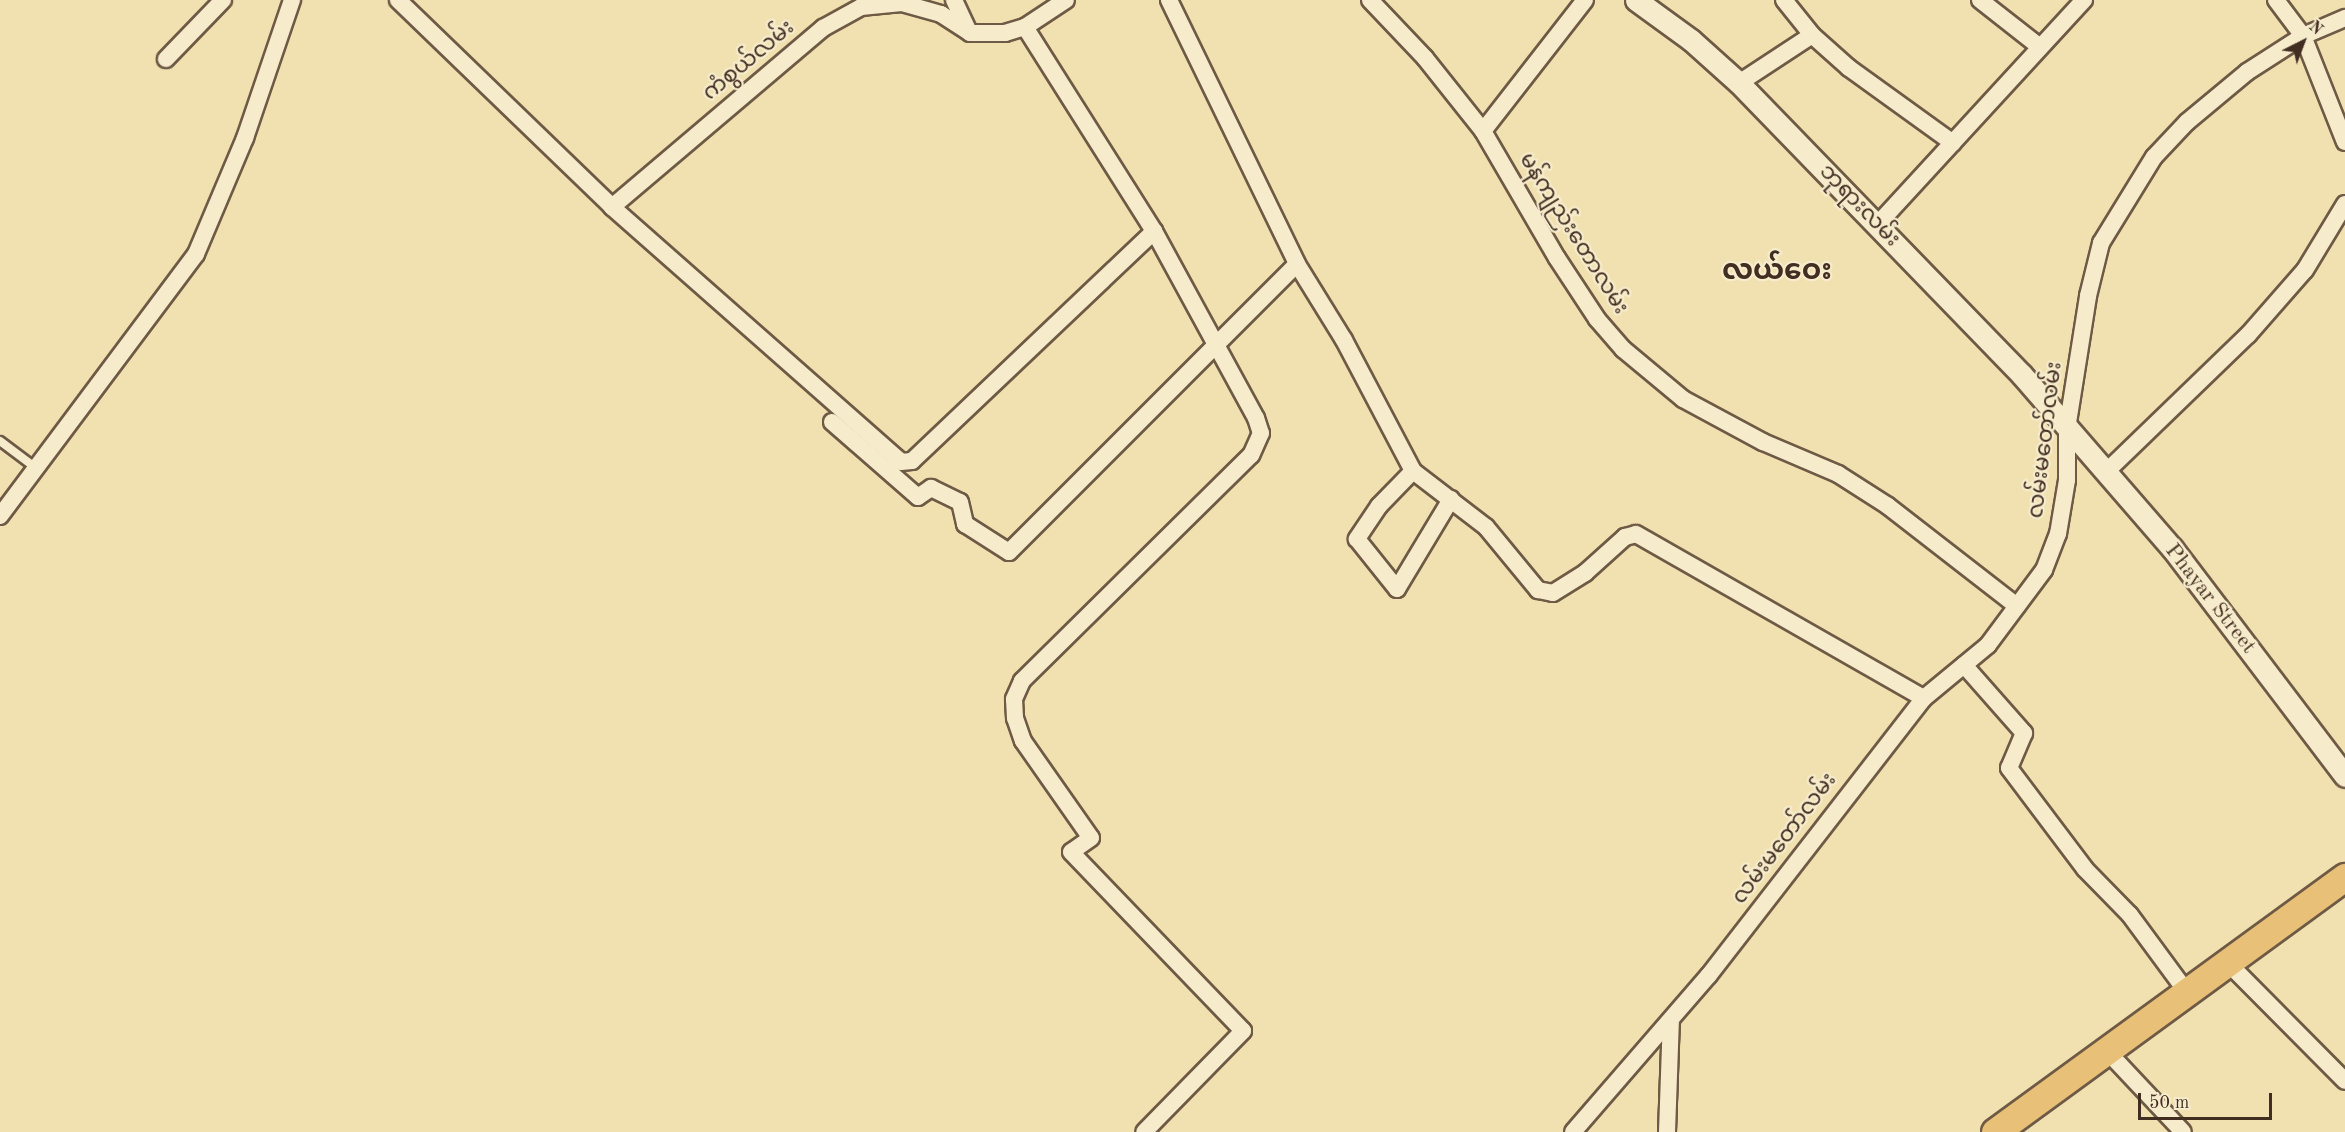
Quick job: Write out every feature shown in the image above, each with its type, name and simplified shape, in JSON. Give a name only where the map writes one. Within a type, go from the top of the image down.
[{"type":"main road","points":[[1995,1132],[2345,877]]},
{"type":"street","points":[[166,59],[223,0]]},
{"type":"street","points":[[0,516],[196,254],[245,138],[292,0]]},
{"type":"street","points":[[398,0],[612,207],[894,458],[907,464],[1154,231]]},
{"type":"street","points":[[954,0],[970,33],[1005,33],[1025,27],[1066,0]]},
{"type":"street","points":[[1169,0],[1297,264],[1344,340],[1413,471],[1486,527],[1538,590],[1553,593],[1585,573],[1625,537],[1636,534],[1924,698]]},
{"type":"street","name":"မန်ကျည်းတောလမ်း","points":[[1370,0],[1425,58],[1483,131],[1597,319],[1637,362],[1683,399],[1763,442],[1838,474],[2017,606]]},
{"type":"street","points":[[1483,131],[1585,0]]},
{"type":"street","name":"ဘုရားလမ်း","points":[[1636,0],[1691,40],[1739,83],[2022,375],[2067,429]]},
{"type":"street","points":[[1784,0],[1812,35],[1849,68],[1953,142]]},
{"type":"street","points":[[1980,0],[2040,47]]},
{"type":"street","points":[[1877,225],[2084,0]]},
{"type":"street","points":[[2276,0],[2303,36],[2345,142]]},
{"type":"street","name":"ကံစွယ်လမ်း","points":[[612,207],[823,28],[861,7],[880,2],[920,7],[942,14],[970,33]]},
{"type":"street","name":"လမ်းမတော်လမ်း","points":[[1573,1132],[1671,1020],[1924,698],[1988,645],[2044,570],[2058,534],[2067,480],[2067,429],[2088,296],[2102,243],[2129,194],[2154,157],[2187,122],[2247,72],[2303,36],[2345,18]]},
{"type":"street","points":[[1025,27],[1154,231],[1214,345],[1256,418],[1260,433],[1258,446],[1022,681],[1014,699],[1015,718],[1023,741],[1091,838],[1071,852],[1243,1031],[1144,1132]]},
{"type":"street","points":[[1739,83],[1812,35]]},
{"type":"street","points":[[2106,472],[2248,335],[2305,270],[2345,204]]},
{"type":"street","points":[[832,422],[918,497],[932,488],[960,502],[965,524],[1009,552],[1297,264]]},
{"type":"street","name":"Phayar Street","points":[[2067,429],[2172,548],[2345,776]]},
{"type":"street","points":[[1413,471],[1378,506],[1357,538],[1396,589],[1450,499]]},
{"type":"street","points":[[1964,665],[2024,733],[2009,768],[2085,869],[2130,915],[2186,991]]},
{"type":"street","points":[[2228,963],[2345,1081]]},
{"type":"street","points":[[1667,1132],[1671,1020]]},
{"type":"street","points":[[2106,1050],[2175,1130]]},
{"type":"lane","points":[[0,441],[36,468]]},
{"type":"district","name":"လယ်ဝေး","points":[[1777,272]]}]
